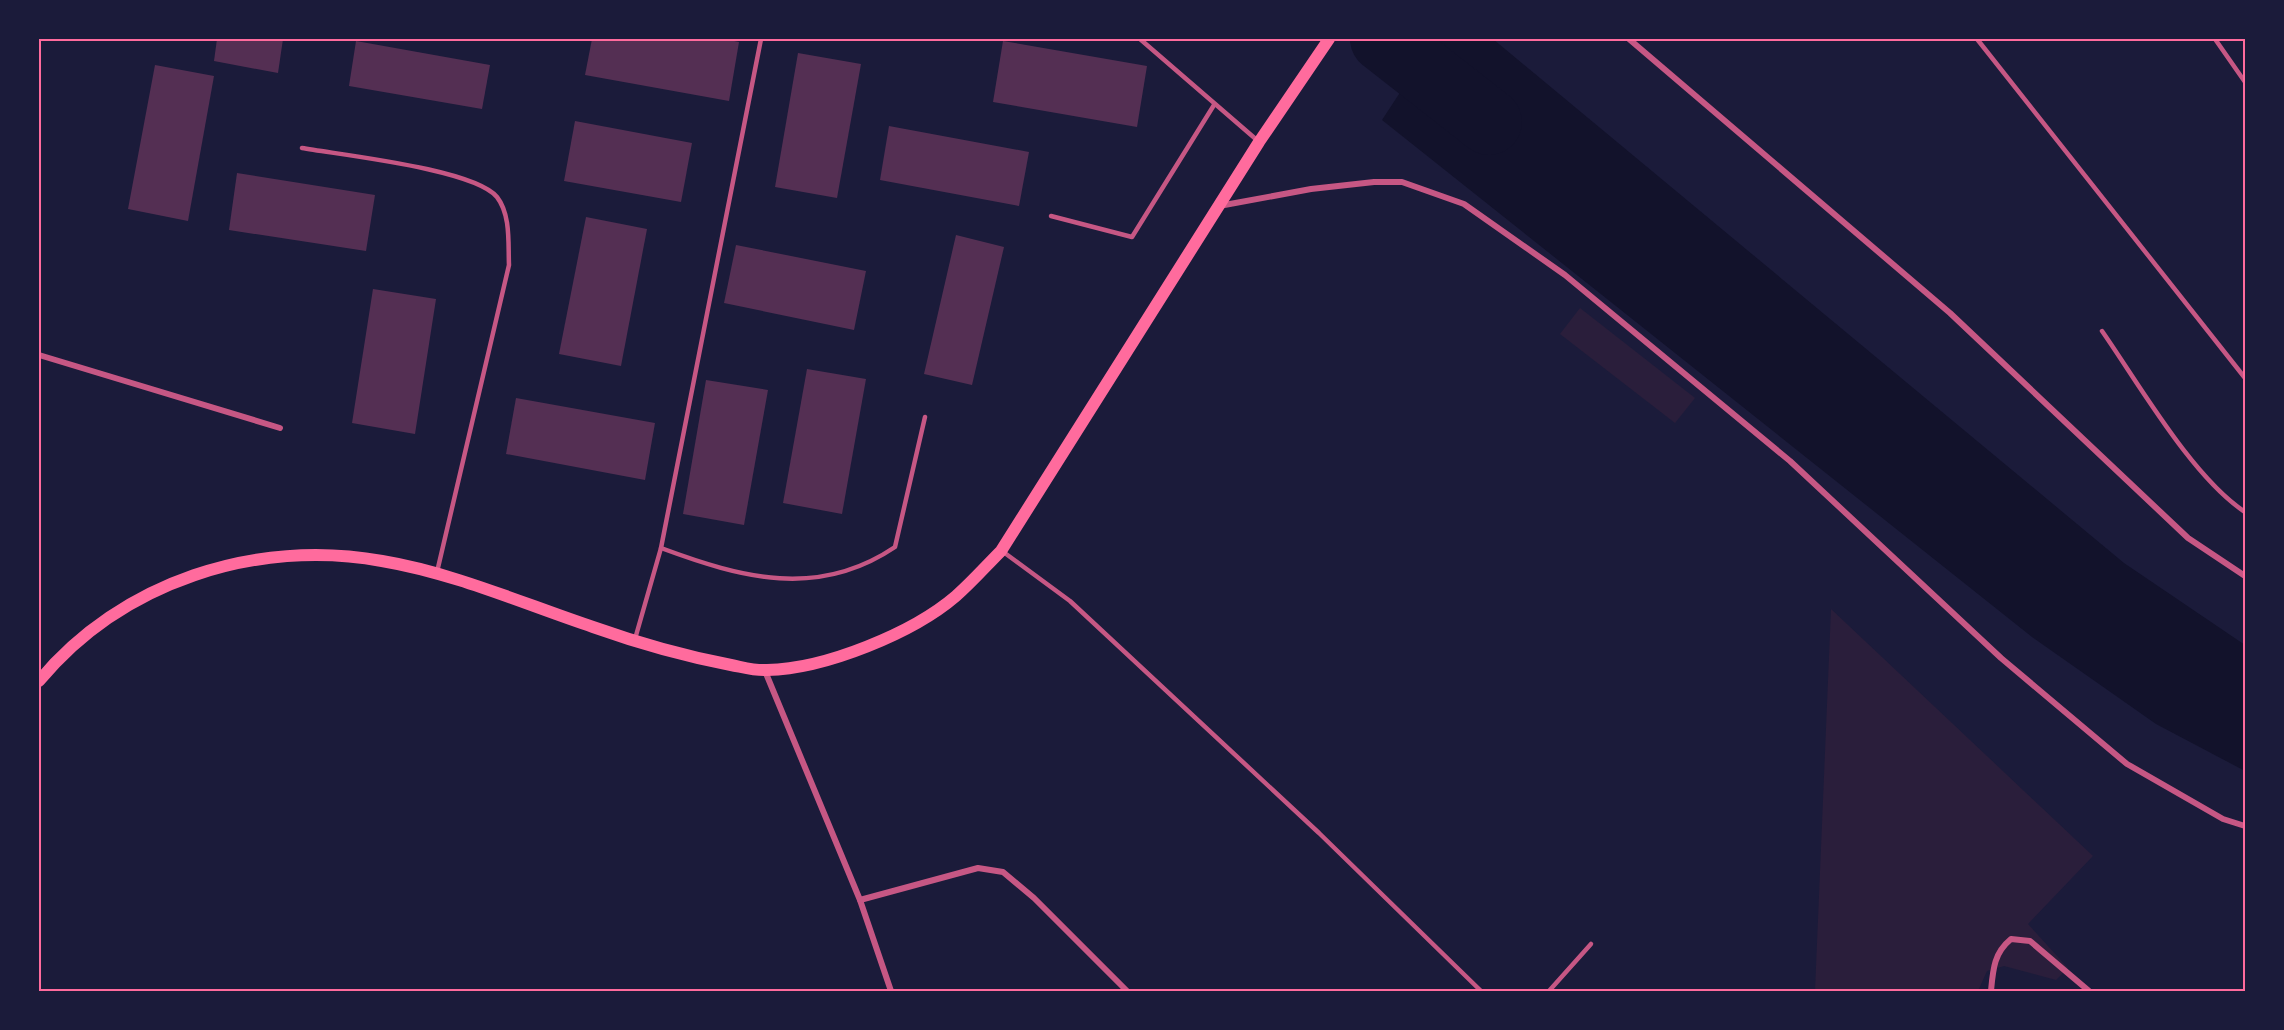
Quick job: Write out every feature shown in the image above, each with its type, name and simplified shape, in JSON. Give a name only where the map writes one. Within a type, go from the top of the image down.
[{"type":"main road","points":[[39,681],[69,648],[144,596],[181,580],[224,566],[280,555],[348,556],[383,561],[436,574],[634,642],[720,663],[765,670],[798,667],[870,646],[919,621],[956,597],[1001,551],[1258,142],[1329,39]]},
{"type":"street","points":[[1629,39],[1950,313],[2188,538],[2245,576]]},
{"type":"street","points":[[1219,206],[1323,187],[1374,182],[1401,182],[1464,204],[1565,275],[1790,461],[2001,658],[2127,764],[2223,819],[2245,826]]},
{"type":"street","points":[[39,355],[280,428]]},
{"type":"street","points":[[765,670],[860,900],[891,991]]},
{"type":"street","points":[[860,900],[978,868],[1003,872],[1034,898],[1127,991]]},
{"type":"street","points":[[1991,991],[1993,964],[2000,948],[2011,939],[2030,940],[2089,991]]},
{"type":"lane","points":[[634,642],[661,548],[761,39]]},
{"type":"lane","points":[[1140,39],[1258,142]]},
{"type":"lane","points":[[1977,39],[2245,378]]},
{"type":"lane","points":[[2215,39],[2245,82]]},
{"type":"lane","points":[[1051,216],[1132,237],[1214,105]]},
{"type":"lane","points":[[302,148],[470,180],[496,197],[508,226],[509,264],[436,574]]},
{"type":"lane","points":[[2102,331],[2218,491],[2245,512]]},
{"type":"lane","points":[[661,548],[738,573],[785,580],[829,577],[873,562],[895,547],[925,417]]},
{"type":"lane","points":[[1001,551],[1070,601],[1327,841],[1481,991]]},
{"type":"lane","points":[[1549,991],[1591,944]]},
{"type":"shaded area","points":[[1435,39],[1493,39],[2124,563],[2245,645],[2245,771],[2156,724],[2032,637],[1382,120]]},
{"type":"shaded area","points":[[1580,308],[1695,398],[1675,423],[1560,334]]},
{"type":"shaded area","points":[[1831,609],[2093,856],[2028,924],[2068,968],[2056,980],[2004,966],[1987,971],[1978,991],[1815,991]]},
{"type":"building","points":[[217,39],[283,39],[278,73],[214,61]]},
{"type":"building","points":[[592,39],[725,39],[739,42],[729,101],[585,75]]},
{"type":"building","points":[[356,41],[490,65],[482,109],[349,86]]},
{"type":"building","points":[[1003,41],[1147,66],[1137,127],[993,102]]},
{"type":"building","points":[[798,53],[861,64],[837,198],[775,187]]},
{"type":"building","points":[[155,65],[214,76],[188,221],[128,209]]},
{"type":"building","points":[[575,121],[692,143],[681,202],[564,181]]},
{"type":"building","points":[[889,126],[1029,152],[1019,206],[880,180]]},
{"type":"building","points":[[237,173],[375,195],[366,251],[229,230]]},
{"type":"building","points":[[586,217],[647,229],[621,366],[559,354]]},
{"type":"building","points":[[956,235],[1004,247],[972,385],[924,374]]},
{"type":"building","points":[[736,245],[866,271],[854,330],[724,303]]},
{"type":"building","points":[[373,289],[436,299],[415,434],[352,423]]},
{"type":"building","points":[[807,369],[866,379],[842,514],[783,503]]},
{"type":"building","points":[[706,380],[768,390],[744,525],[683,514]]},
{"type":"building","points":[[516,398],[655,423],[645,480],[506,454]]},
{"type":"waterway","points":[[1383,39],[1489,122]]}]
